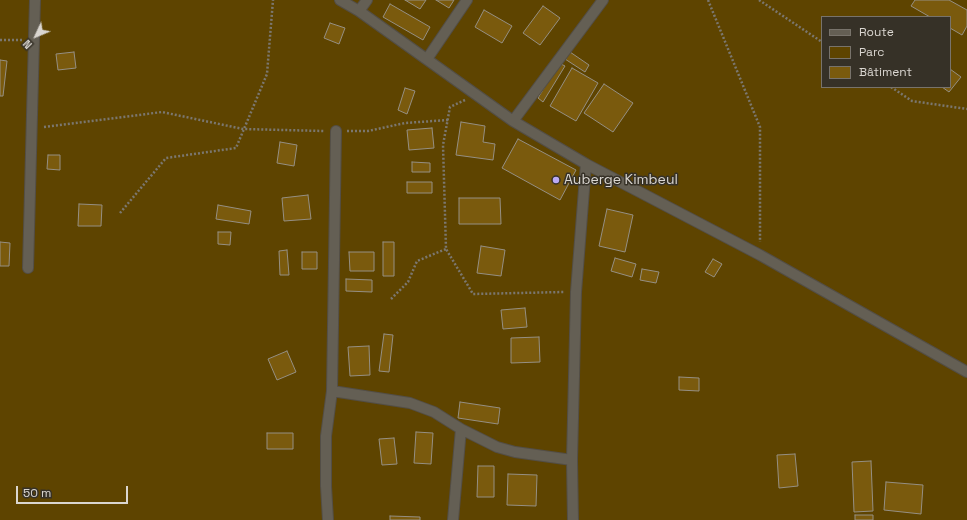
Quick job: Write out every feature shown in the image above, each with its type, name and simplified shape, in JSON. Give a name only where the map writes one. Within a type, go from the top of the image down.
[{"type":"street","points":[[28,268],[33,128],[35,0]]},
{"type":"street","points":[[340,0],[359,11],[513,121],[586,164],[760,255],[967,372]]},
{"type":"street","points":[[359,11],[367,0]]},
{"type":"street","points":[[427,59],[468,0]]},
{"type":"street","points":[[513,121],[603,0]]},
{"type":"street","points":[[328,520],[326,436],[332,391],[336,131]]},
{"type":"street","points":[[572,520],[576,292],[586,164]]},
{"type":"street","points":[[332,391],[410,403],[434,412],[461,429],[497,447],[515,452],[572,460]]},
{"type":"street","points":[[453,520],[461,429]]},
{"type":"path","points":[[120,213],[166,158],[236,148],[267,74],[273,0]]},
{"type":"path","points":[[708,0],[760,127],[760,255]]},
{"type":"path","points":[[759,0],[821,41]]},
{"type":"path","points":[[0,40],[34,41]]},
{"type":"path","points":[[892,88],[912,101],[967,109]]},
{"type":"path","points":[[476,95],[450,107],[443,144],[446,248],[473,294],[576,292]]},
{"type":"path","points":[[33,128],[162,112],[243,129],[368,131],[405,123],[448,120]]},
{"type":"path","points":[[391,299],[408,282],[417,261],[446,248]]},
{"type":"green space","points":[[0,0],[967,0],[967,520],[0,520]]},
{"type":"building","points":[[405,0],[426,0],[420,9]]},
{"type":"building","points":[[436,0],[454,0],[449,8]]},
{"type":"building","points":[[915,0],[949,0],[967,10],[967,26],[962,35],[951,29],[951,16],[928,16],[911,6]]},
{"type":"building","points":[[390,4],[430,27],[423,40],[383,17]]},
{"type":"building","points":[[543,6],[560,18],[540,45],[523,33]]},
{"type":"building","points":[[484,10],[512,26],[502,43],[475,27]]},
{"type":"building","points":[[330,23],[345,28],[339,44],[324,38]]},
{"type":"building","points":[[74,52],[76,68],[58,70],[56,54]]},
{"type":"building","points":[[570,52],[589,65],[585,72],[565,59]]},
{"type":"building","points":[[0,60],[7,61],[3,96],[0,96]]},
{"type":"building","points":[[559,63],[565,66],[543,102],[538,98]]},
{"type":"building","points":[[572,68],[598,83],[576,121],[550,106]]},
{"type":"building","points":[[951,70],[961,77],[949,92],[943,88],[951,88]]},
{"type":"building","points":[[604,84],[633,103],[613,132],[584,113]]},
{"type":"building","points":[[405,88],[415,91],[407,114],[398,110]]},
{"type":"building","points":[[461,122],[485,126],[483,142],[495,144],[493,160],[456,155]]},
{"type":"building","points":[[432,128],[434,148],[409,150],[407,130]]},
{"type":"building","points":[[518,139],[576,170],[560,200],[502,168]]},
{"type":"building","points":[[280,142],[297,145],[294,166],[277,163]]},
{"type":"building","points":[[48,155],[60,155],[60,170],[47,169]]},
{"type":"building","points":[[412,162],[430,163],[430,172],[412,172]]},
{"type":"building","points":[[407,182],[432,182],[432,193],[407,193]]},
{"type":"building","points":[[308,195],[311,219],[284,221],[282,198]]},
{"type":"building","points":[[459,198],[500,198],[501,224],[459,224]]},
{"type":"building","points":[[79,204],[102,205],[101,226],[78,226]]},
{"type":"building","points":[[218,205],[251,211],[249,224],[216,219]]},
{"type":"building","points":[[607,209],[633,215],[625,252],[599,246]]},
{"type":"building","points":[[218,232],[231,232],[230,245],[218,244]]},
{"type":"building","points":[[0,242],[10,243],[9,266],[0,266]]},
{"type":"building","points":[[383,242],[394,242],[394,276],[383,276]]},
{"type":"building","points":[[481,246],[505,250],[501,276],[477,273]]},
{"type":"building","points":[[287,250],[289,275],[280,275],[279,251]]},
{"type":"building","points":[[302,252],[317,252],[317,269],[302,269]]},
{"type":"building","points":[[349,252],[374,252],[374,271],[350,271]]},
{"type":"building","points":[[615,258],[636,264],[632,277],[611,271]]},
{"type":"building","points":[[713,259],[722,264],[714,277],[705,272]]},
{"type":"building","points":[[642,269],[659,272],[656,283],[640,280]]},
{"type":"building","points":[[346,279],[372,280],[372,292],[346,291]]},
{"type":"building","points":[[525,308],[527,327],[503,329],[501,310]]},
{"type":"building","points":[[384,334],[393,335],[389,372],[379,371]]},
{"type":"building","points":[[539,337],[540,362],[511,363],[511,338]]},
{"type":"building","points":[[369,346],[370,375],[350,376],[348,347]]},
{"type":"building","points":[[287,351],[296,372],[277,380],[268,359]]},
{"type":"building","points":[[679,377],[699,378],[699,391],[679,390]]},
{"type":"building","points":[[460,402],[500,408],[498,424],[458,418]]},
{"type":"building","points":[[416,432],[433,433],[431,464],[414,463]]},
{"type":"building","points":[[267,433],[293,433],[293,449],[267,449]]},
{"type":"building","points":[[394,438],[397,464],[382,465],[379,439]]},
{"type":"building","points":[[795,454],[798,486],[779,488],[777,455]]},
{"type":"building","points":[[871,461],[873,511],[854,512],[852,462]]},
{"type":"building","points":[[478,466],[494,466],[494,497],[477,497]]},
{"type":"building","points":[[508,474],[537,475],[536,506],[507,505]]},
{"type":"building","points":[[886,482],[923,485],[921,514],[884,510]]},
{"type":"building","points":[[855,515],[873,515],[873,520],[855,520]]},
{"type":"building","points":[[390,516],[420,517],[420,520],[390,520]]},
{"type":"place","name":"Auberge Kimbeul","points":[[556,180]]}]
